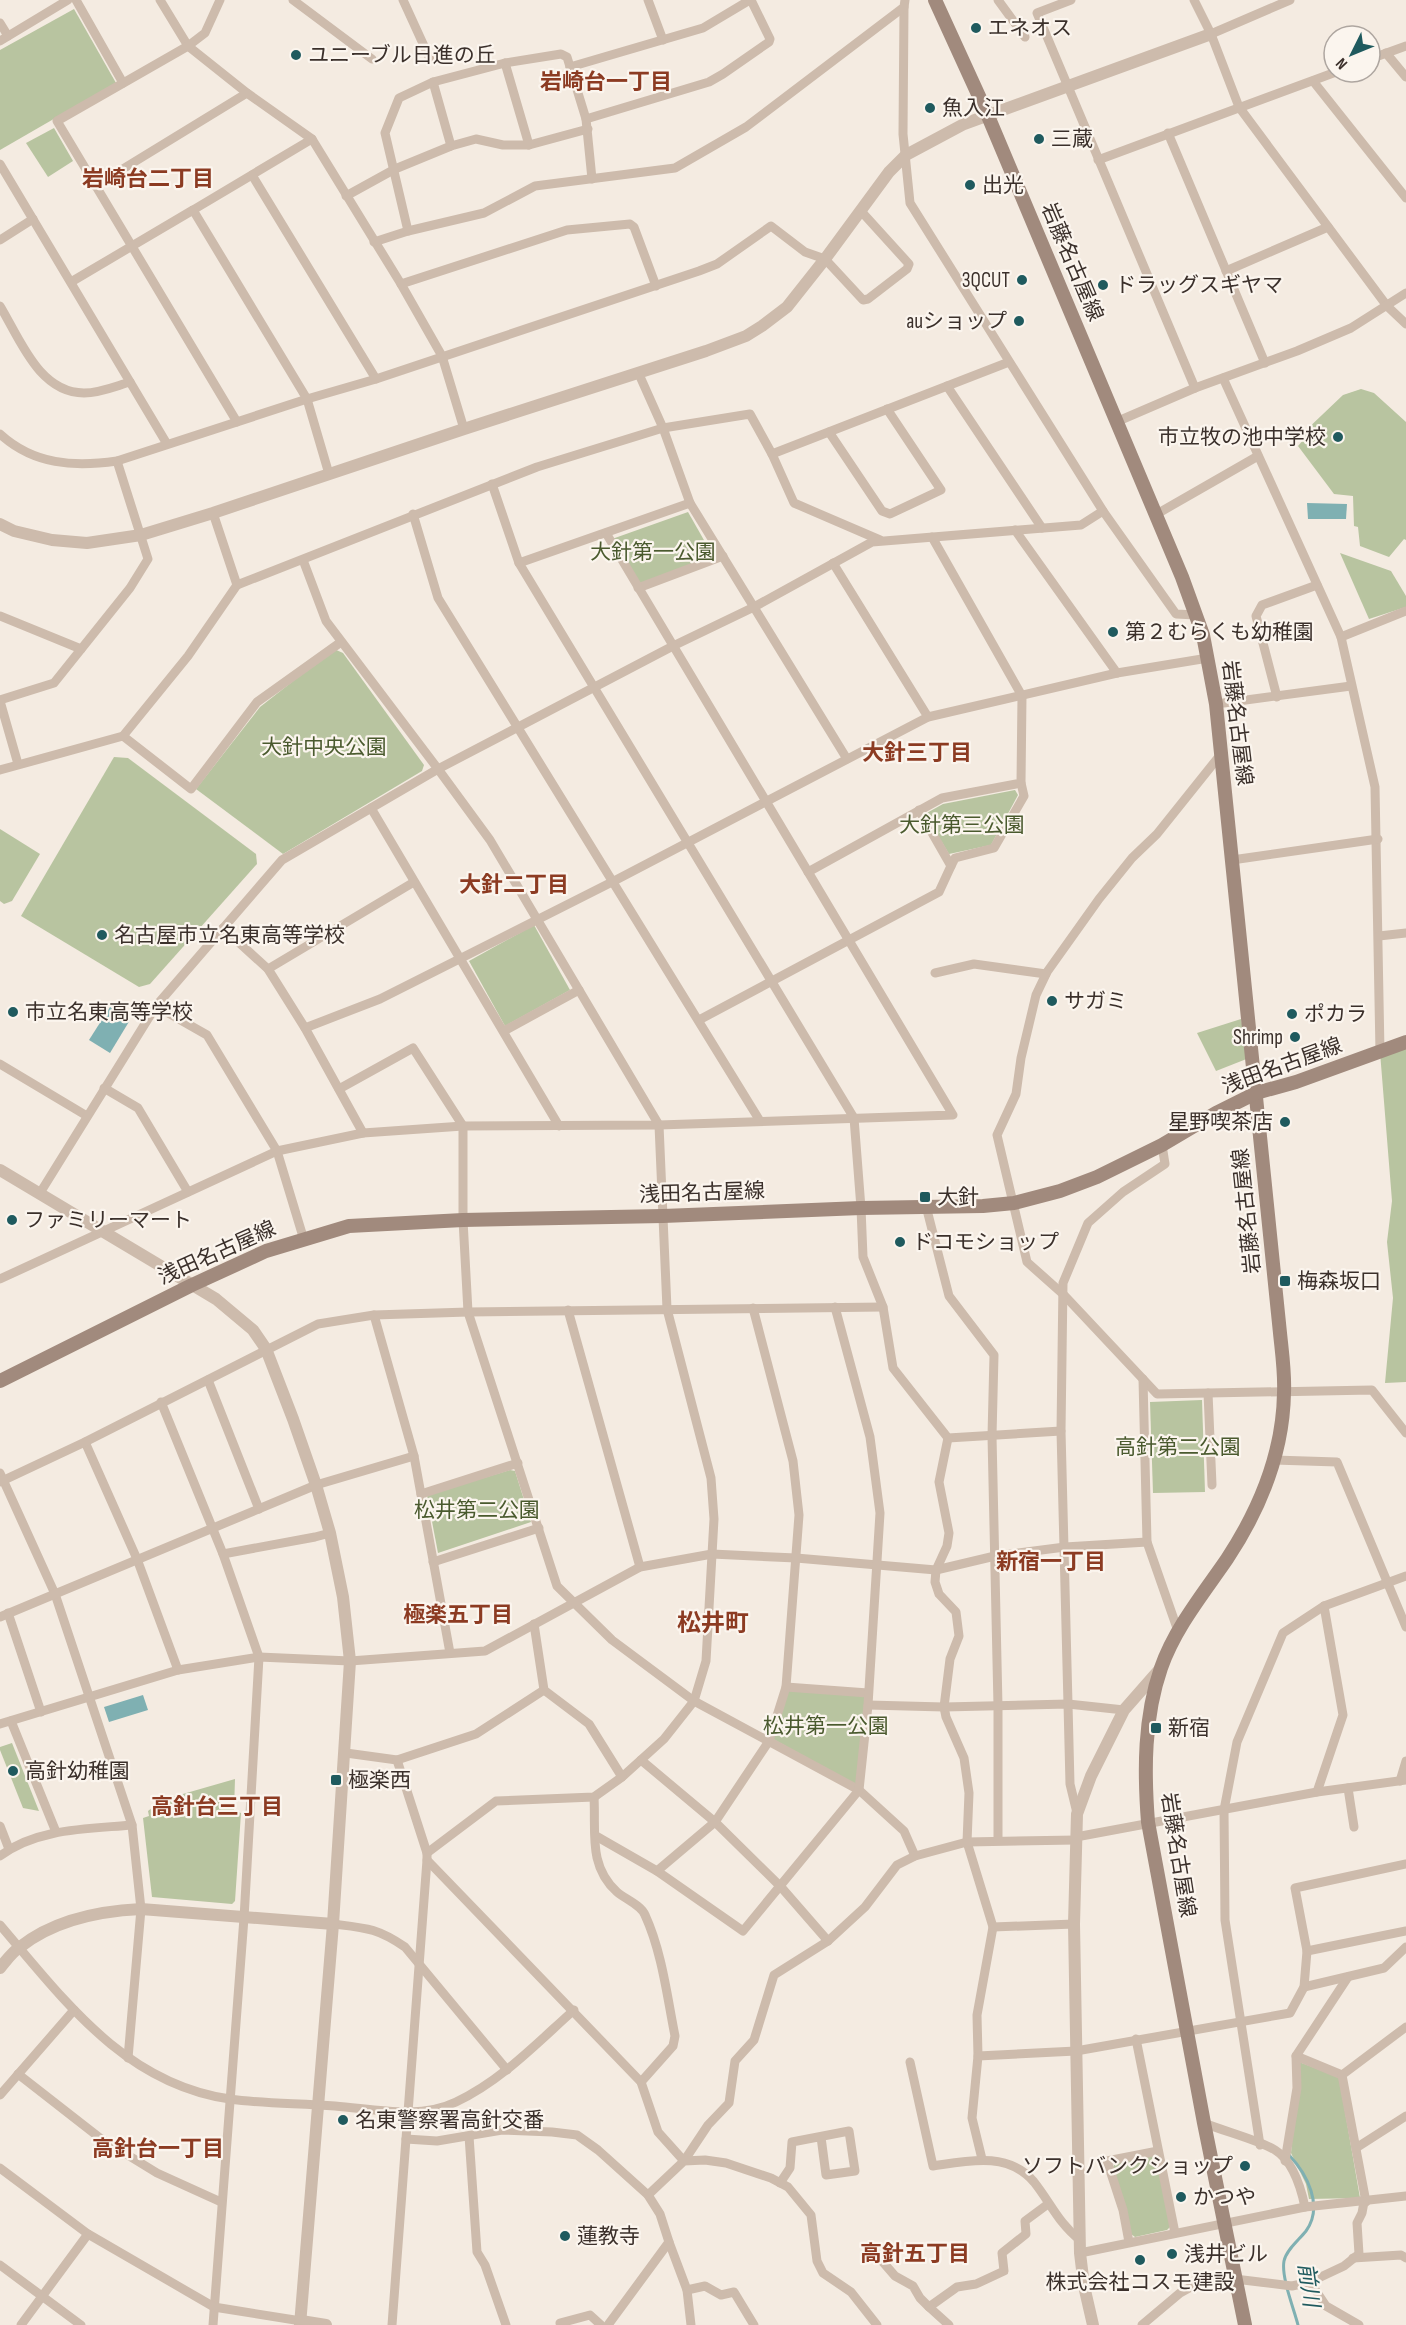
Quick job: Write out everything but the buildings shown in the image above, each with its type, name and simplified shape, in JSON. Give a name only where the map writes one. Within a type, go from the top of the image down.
[{"type":"main road","name":"岩藤名古屋線","points":[[935,0],[988,116],[1197,615],[1208,657],[1216,704],[1285,1392],[1282,1424],[1274,1460],[1252,1517],[1178,1631],[1160,1670],[1147,1743],[1145,1779],[1148,1822],[1204,2124],[1245,2325]]},
{"type":"main road","name":"浅田名古屋線","points":[[0,1382],[192,1285],[266,1251],[349,1226],[463,1220],[663,1216],[1014,1203],[1060,1191],[1097,1177],[1256,1094],[1406,1042]]},
{"type":"street","points":[[0,23],[4,38],[69,0]]},
{"type":"street","points":[[76,0],[123,83]]},
{"type":"street","points":[[160,0],[188,46],[247,93],[312,139],[401,284],[442,356],[464,429]]},
{"type":"street","points":[[220,0],[205,33],[188,46],[57,122],[237,422]]},
{"type":"street","points":[[293,0],[372,59]]},
{"type":"street","points":[[403,0],[430,58]]},
{"type":"street","points":[[648,0],[663,40]]},
{"type":"street","points":[[346,196],[395,169],[451,146],[476,139],[503,145],[529,145],[709,82],[769,42],[770,39],[751,0],[703,28],[570,66]]},
{"type":"street","points":[[998,0],[1025,37]]},
{"type":"street","points":[[1071,0],[1037,14],[1195,388]]},
{"type":"street","points":[[1194,0],[1211,34],[1239,107],[1387,306],[1406,324]]},
{"type":"street","points":[[0,524],[14,531],[52,540],[87,543],[141,535],[746,336],[791,302],[889,172],[906,155],[964,124],[1211,34],[1288,0]]},
{"type":"street","points":[[905,4],[903,134],[910,203],[1103,511],[1176,614],[1197,615]]},
{"type":"street","points":[[374,242],[408,231],[484,213],[535,186],[675,168],[746,127],[905,4]]},
{"type":"street","points":[[1382,54],[1406,46]]},
{"type":"street","points":[[1386,53],[1406,77]]},
{"type":"street","points":[[408,231],[385,133],[399,98],[433,82],[505,63],[561,54],[567,57],[587,124],[592,179]]},
{"type":"street","points":[[505,63],[529,145]]},
{"type":"street","points":[[1098,160],[1322,77]]},
{"type":"street","points":[[1313,81],[1406,198]]},
{"type":"street","points":[[433,82],[451,146]]},
{"type":"street","points":[[95,186],[247,93]]},
{"type":"street","points":[[1168,133],[1264,363]]},
{"type":"street","points":[[71,282],[312,139]]},
{"type":"street","points":[[0,164],[167,444]]},
{"type":"street","points":[[252,175],[376,379]]},
{"type":"street","points":[[194,210],[306,399],[329,474]]},
{"type":"street","points":[[0,434],[29,453],[56,462],[85,465],[117,461],[306,399],[376,379],[656,286],[717,264],[771,226],[805,252],[825,259],[863,300],[868,299],[907,269],[909,264],[860,210]]},
{"type":"street","points":[[0,240],[33,219]]},
{"type":"street","points":[[401,284],[567,230],[630,224],[634,227],[656,286]]},
{"type":"street","points":[[1226,272],[1328,227]]},
{"type":"street","points":[[1116,422],[1195,388],[1351,328],[1406,293]]},
{"type":"street","points":[[0,306],[37,368],[56,386],[64,390],[85,393],[130,382]]},
{"type":"street","points":[[772,454],[1008,362]]},
{"type":"street","points":[[638,372],[663,428],[690,502],[847,759]]},
{"type":"street","points":[[1223,378],[1341,637],[1375,787],[1378,839],[1380,1052]]},
{"type":"street","points":[[947,386],[1042,528]]},
{"type":"street","points":[[829,432],[882,511],[890,514],[941,490],[887,409]]},
{"type":"street","points":[[0,770],[123,736],[188,656],[237,585],[537,467],[663,428],[750,414],[772,454],[794,503],[882,541]]},
{"type":"street","points":[[1155,515],[1258,456]]},
{"type":"street","points":[[18,764],[0,701],[54,683],[130,588],[148,559],[117,461]]},
{"type":"street","points":[[492,484],[519,563],[854,1119],[863,1257],[883,1307],[893,1368],[948,1438],[939,1482],[949,1533],[947,1546],[936,1570],[935,1582],[939,1594],[956,1612],[959,1636],[950,1659],[944,1707],[964,1758],[969,1793],[967,1842],[993,1927],[977,2015],[978,2056],[972,2118],[982,2159]]},
{"type":"street","points":[[519,563],[690,502]]},
{"type":"street","points":[[40,1193],[156,1006],[282,860],[438,769],[673,646],[754,607],[872,542],[1081,525],[1103,511]]},
{"type":"street","points":[[213,513],[237,585]]},
{"type":"street","points":[[413,514],[438,597],[759,1121]]},
{"type":"street","points":[[1015,530],[1117,673]]},
{"type":"street","points":[[1,1277],[277,1151],[363,1133],[463,1126],[659,1125],[953,1115],[606,533]]},
{"type":"street","points":[[699,1020],[939,892],[955,858],[994,848],[1024,796],[1021,783],[1023,696],[932,537]]},
{"type":"street","points":[[638,588],[723,556]]},
{"type":"street","points":[[303,560],[326,621],[490,840],[659,1125],[667,1309],[711,1478],[714,1519],[706,1661],[694,1701],[664,1739],[622,1777],[594,1797],[496,1801],[427,1856]]},
{"type":"street","points":[[833,563],[928,717]]},
{"type":"street","points":[[1277,697],[1256,616],[1262,605],[1317,585]]},
{"type":"street","points":[[1341,637],[1406,611]]},
{"type":"street","points":[[1,618],[81,649]]},
{"type":"street","points":[[123,736],[191,789],[257,702],[341,642]]},
{"type":"street","points":[[305,1028],[380,999],[614,881],[928,717],[1117,673],[1208,657]]},
{"type":"street","points":[[1216,704],[1351,686]]},
{"type":"street","points":[[1221,754],[1099,899],[1046,974],[1036,995],[1021,1058],[1016,1094],[997,1135],[1027,1262],[1064,1294],[1157,1394],[1372,1390],[1406,1433]]},
{"type":"street","points":[[808,872],[942,798],[1021,783]]},
{"type":"street","points":[[371,808],[559,1126]]},
{"type":"street","points":[[919,810],[951,866]]},
{"type":"street","points":[[1232,860],[1378,839]]},
{"type":"street","points":[[268,969],[414,882]]},
{"type":"street","points":[[223,928],[268,969],[305,1028],[363,1133]]},
{"type":"street","points":[[1379,936],[1406,933]]},
{"type":"street","points":[[935,973],[974,964],[1046,974]]},
{"type":"street","points":[[504,1031],[579,990]]},
{"type":"street","points":[[156,1006],[207,1035],[277,1151],[304,1240]]},
{"type":"street","points":[[339,1089],[413,1048],[463,1126],[463,1220],[468,1312],[557,1586],[612,1640],[694,1701],[859,1790],[904,1831],[915,1856]]},
{"type":"street","points":[[0,1064],[87,1116]]},
{"type":"street","points":[[104,1088],[138,1108],[188,1192]]},
{"type":"street","points":[[1093,2325],[1084,2286],[1080,2253],[1074,1924],[1077,1814],[1070,1784],[1061,1431],[1063,1283],[1088,1223],[1123,1192],[1165,1164],[1162,1145]]},
{"type":"street","points":[[0,1170],[216,1299],[253,1330],[266,1349],[316,1485],[330,1533],[343,1597],[350,1662],[346,1753],[300,2323]]},
{"type":"street","points":[[926,1206],[950,1296],[994,1355],[992,1436],[998,1706],[998,1840]]},
{"type":"street","points":[[596,1836],[657,1871],[743,1930],[781,1887],[859,1790],[868,1705],[880,1513],[870,1437],[835,1307]]},
{"type":"street","points":[[128,2058],[141,1909],[132,1825],[55,1594],[1,1479],[85,1442],[318,1324],[374,1315],[468,1312],[883,1307]]},
{"type":"street","points":[[657,1871],[715,1822],[769,1741],[786,1687],[799,1515],[793,1461],[753,1308]]},
{"type":"street","points":[[568,1310],[640,1567]]},
{"type":"street","points":[[374,1315],[414,1456],[450,1653]]},
{"type":"street","points":[[1143,1379],[1147,1542],[1178,1631]]},
{"type":"street","points":[[208,1380],[260,1509]]},
{"type":"street","points":[[1208,1393],[1212,1485]]},
{"type":"street","points":[[161,1402],[223,1554],[259,1658],[244,1918],[213,2325]]},
{"type":"street","points":[[948,1438],[1061,1431]]},
{"type":"street","points":[[85,1442],[137,1559],[178,1670]]},
{"type":"street","points":[[41,1712],[4,1615],[316,1485],[414,1456]]},
{"type":"street","points":[[1274,1460],[1337,1462],[1406,1627]]},
{"type":"street","points":[[421,1494],[518,1463]]},
{"type":"street","points":[[433,1562],[539,1528]]},
{"type":"street","points":[[223,1554],[315,1538],[330,1533]]},
{"type":"street","points":[[0,1724],[178,1670],[259,1658],[350,1662],[485,1651],[640,1567],[712,1554],[796,1558],[936,1570],[995,1556],[1065,1547],[1147,1542]]},
{"type":"street","points":[[1260,2145],[1225,1920],[1224,1810],[1237,1742],[1283,1633],[1324,1606],[1406,1576]]},
{"type":"street","points":[[1317,1792],[1343,1715],[1324,1606]]},
{"type":"street","points":[[534,1624],[544,1690],[589,1724],[622,1777]]},
{"type":"street","points":[[1077,1814],[1090,1776],[1124,1710],[1160,1670]]},
{"type":"street","points":[[786,1687],[868,1692]]},
{"type":"street","points":[[346,1753],[397,1760],[476,1734],[544,1690]]},
{"type":"street","points":[[868,1705],[944,1707],[1068,1704],[1124,1710]]},
{"type":"street","points":[[11,1721],[56,1832]]},
{"type":"street","points":[[392,2325],[427,1856],[397,1760]]},
{"type":"street","points":[[641,1760],[715,1822],[781,1887],[828,1941]]},
{"type":"street","points":[[648,2195],[684,2161],[708,2125],[729,2103],[735,2061],[754,2040],[774,1975],[828,1941],[865,1907],[897,1865],[915,1856],[967,1842],[1076,1838],[1148,1822],[1317,1792],[1403,1780],[1406,1761]]},
{"type":"street","points":[[1348,1788],[1354,1827]]},
{"type":"street","points":[[594,1797],[596,1836],[594,1855],[601,1872],[616,1891],[644,1912],[658,1953],[675,2036],[673,2046],[641,2082]]},
{"type":"street","points":[[0,1857],[9,1849],[56,1832],[132,1825]]},
{"type":"street","points":[[0,1826],[9,1849]]},
{"type":"street","points":[[427,1856],[641,2082],[658,2132],[684,2161]]},
{"type":"street","points":[[978,2056],[1077,2051],[1136,2038],[1290,2013],[1304,1987],[1307,1951],[1294,1888],[1406,1864]]},
{"type":"street","points":[[0,1968],[19,1947],[66,1922],[113,1911],[141,1909],[333,1923],[366,1928],[385,1933],[405,1947],[507,2070]]},
{"type":"street","points":[[993,1927],[1074,1924]]},
{"type":"street","points":[[0,1925],[74,2010],[113,2048],[173,2085],[229,2099],[422,2112],[455,2103],[507,2070],[574,2010]]},
{"type":"street","points":[[1307,1951],[1406,1931]]},
{"type":"street","points":[[1304,1987],[1384,1968],[1406,1947]]},
{"type":"street","points":[[1285,2161],[1297,2088],[1296,2056],[1348,1977]]},
{"type":"street","points":[[0,2095],[74,2010]]},
{"type":"street","points":[[1342,2075],[1406,2027]]},
{"type":"street","points":[[1136,2038],[1175,2234]]},
{"type":"street","points":[[1296,2056],[1342,2075]]},
{"type":"street","points":[[910,2062],[933,2166],[982,2159],[1012,2166],[1032,2181],[1066,2230],[1080,2240]]},
{"type":"street","points":[[18,2074],[100,2138],[157,2173],[221,2202]]},
{"type":"street","points":[[1142,2325],[1180,2293],[1198,2283],[1234,2279],[1292,2286],[1310,2282],[1344,2266],[1359,2254],[1357,2223],[1365,2202],[1342,2075]]},
{"type":"street","points":[[1356,2148],[1406,2116]]},
{"type":"street","points":[[1204,2124],[1276,2151],[1285,2161],[1301,2190],[1307,2207]]},
{"type":"street","points":[[406,2139],[437,2141],[502,2130],[577,2135],[598,2150],[648,2195],[660,2214],[687,2290],[691,2325]]},
{"type":"street","points":[[780,2182],[790,2168],[792,2142],[821,2136],[849,2131],[855,2171],[826,2175],[821,2136]]},
{"type":"street","points":[[469,2136],[477,2252],[485,2265],[506,2325]]},
{"type":"street","points":[[1130,2242],[1123,2210],[1107,2161],[1158,2151]]},
{"type":"street","points":[[684,2161],[705,2160],[726,2163],[788,2187],[811,2215],[817,2261],[823,2274],[851,2292],[877,2325]]},
{"type":"street","points":[[0,2168],[88,2234],[214,2307],[300,2323],[326,2325]]},
{"type":"street","points":[[1080,2253],[1307,2207],[1406,2196]]},
{"type":"street","points":[[929,2307],[957,2287],[976,2284],[1004,2271],[1002,2253],[1026,2234],[1025,2220],[1048,2204]]},
{"type":"street","points":[[21,2325],[88,2234]]},
{"type":"street","points":[[608,2325],[669,2242]]},
{"type":"street","points":[[1353,2258],[1401,2255],[1406,2258]]},
{"type":"street","points":[[882,2261],[895,2276],[913,2286],[920,2298],[949,2325]]},
{"type":"street","points":[[0,2265],[81,2325]]},
{"type":"street","points":[[1310,2282],[1326,2306],[1359,2325]]},
{"type":"street","points":[[687,2290],[705,2286],[721,2295],[734,2292],[754,2325]]},
{"type":"street","points":[[560,2323],[590,2315],[601,2325]]},
{"type":"green space","points":[[74,9],[116,83],[0,150],[0,50]]},
{"type":"green space","points":[[54,128],[73,161],[48,177],[26,143]]},
{"type":"green space","points":[[1361,389],[1374,393],[1406,422],[1406,540],[1404,539],[1389,557],[1360,546],[1358,527],[1354,526],[1353,496],[1334,494],[1298,446],[1305,438],[1302,434],[1343,395]]},
{"type":"green space","name":"大針第一公園","points":[[688,512],[713,556],[639,585],[612,539]]},
{"type":"green space","points":[[1340,553],[1391,571],[1406,596],[1406,607],[1369,619]]},
{"type":"green space","name":"大針中央公園","points":[[334,649],[343,653],[424,765],[422,771],[283,854],[196,789],[260,707]]},
{"type":"green space","points":[[114,757],[128,758],[256,854],[257,864],[150,984],[139,987],[21,916]]},
{"type":"green space","name":"大針第三公園","points":[[1015,790],[1018,795],[991,845],[949,854],[925,814],[943,804]]},
{"type":"green space","points":[[0,829],[40,854],[12,901],[4,904],[0,901]]},
{"type":"green space","points":[[534,925],[570,990],[505,1026],[469,961]]},
{"type":"green space","points":[[1241,1019],[1249,1058],[1216,1071],[1197,1033]]},
{"type":"green space","points":[[1406,1041],[1406,1382],[1385,1383],[1393,1298],[1387,1242],[1392,1201],[1380,1052]]},
{"type":"green space","name":"高針第二公園","points":[[1202,1400],[1205,1492],[1153,1493],[1150,1402]]},
{"type":"green space","name":"松井第二公園","points":[[510,1470],[515,1471],[531,1522],[438,1553],[427,1495]]},
{"type":"green space","name":"松井第一公園","points":[[789,1687],[868,1693],[856,1785],[773,1739]]},
{"type":"green space","points":[[12,1743],[39,1811],[23,1808],[0,1750],[0,1747]]},
{"type":"green space","points":[[235,1779],[234,1810],[241,1813],[235,1901],[232,1904],[152,1897],[143,1818],[149,1816],[148,1811],[162,1800]]},
{"type":"green space","points":[[1299,2062],[1339,2077],[1360,2198],[1309,2199],[1306,2184],[1291,2153]]},
{"type":"green space","points":[[1153,2154],[1156,2157],[1171,2226],[1167,2230],[1135,2237],[1131,2234],[1113,2167],[1115,2163]]},
{"type":"water","points":[[1307,503],[1347,504],[1346,519],[1308,519]]},
{"type":"water","points":[[110,1007],[130,1020],[110,1053],[89,1040]]},
{"type":"water","points":[[143,1695],[148,1710],[109,1722],[104,1707]]},
{"type":"waterway","name":"前川","points":[[1289,2155],[1302,2171],[1313,2201],[1311,2221],[1306,2231],[1287,2253],[1284,2261],[1286,2284],[1298,2325]]},
{"type":"place","name":"エネオス","points":[[976,28]]},
{"type":"place","name":"ユニーブル日進の丘","points":[[296,55]]},
{"type":"place","name":"魚入江","points":[[930,108]]},
{"type":"place","name":"三蔵","points":[[1039,139]]},
{"type":"place","name":"出光","points":[[970,185]]},
{"type":"place","name":"3QCUT","points":[[1022,280]]},
{"type":"place","name":"ドラッグスギヤマ","points":[[1103,285]]},
{"type":"place","name":"auショップ","points":[[1019,321]]},
{"type":"place","name":"市立牧の池中学校","points":[[1338,437]]},
{"type":"place","name":"第２むらくも幼稚園","points":[[1113,632]]},
{"type":"place","name":"名古屋市立名東高等学校","points":[[102,935]]},
{"type":"place","name":"サガミ","points":[[1052,1001]]},
{"type":"place","name":"市立名東高等学校","points":[[13,1012]]},
{"type":"place","name":"ポカラ","points":[[1292,1014]]},
{"type":"place","name":"Shrimp","points":[[1295,1037]]},
{"type":"place","name":"星野喫茶店","points":[[1285,1122]]},
{"type":"place","name":"大針","points":[[925,1197]]},
{"type":"place","name":"ファミリーマート","points":[[12,1220]]},
{"type":"place","name":"ドコモショップ","points":[[900,1242]]},
{"type":"place","name":"梅森坂口","points":[[1285,1281]]},
{"type":"place","name":"新宿","points":[[1156,1728]]},
{"type":"place","name":"高針幼稚園","points":[[13,1771]]},
{"type":"place","name":"極楽西","points":[[336,1780]]},
{"type":"place","name":"名東警察署高針交番","points":[[343,2120]]},
{"type":"place","name":"ソフトバンクショップ","points":[[1245,2166]]},
{"type":"place","name":"かつや","points":[[1181,2197]]},
{"type":"place","name":"蓮教寺","points":[[565,2236]]},
{"type":"place","name":"浅井ビル","points":[[1172,2254]]},
{"type":"place","name":"株式会社コスモ建設","points":[[1140,2260]]},
{"type":"district","name":"岩崎台一丁目","points":[[606,82]]},
{"type":"district","name":"岩崎台二丁目","points":[[148,179]]},
{"type":"district","name":"大針三丁目","points":[[917,753]]},
{"type":"district","name":"大針二丁目","points":[[514,885]]},
{"type":"district","name":"新宿一丁目","points":[[1051,1562]]},
{"type":"district","name":"極楽五丁目","points":[[458,1615]]},
{"type":"district","name":"松井町","points":[[713,1623]]},
{"type":"district","name":"高針台三丁目","points":[[217,1807]]},
{"type":"district","name":"高針台一丁目","points":[[158,2149]]},
{"type":"district","name":"高針五丁目","points":[[915,2254]]}]
